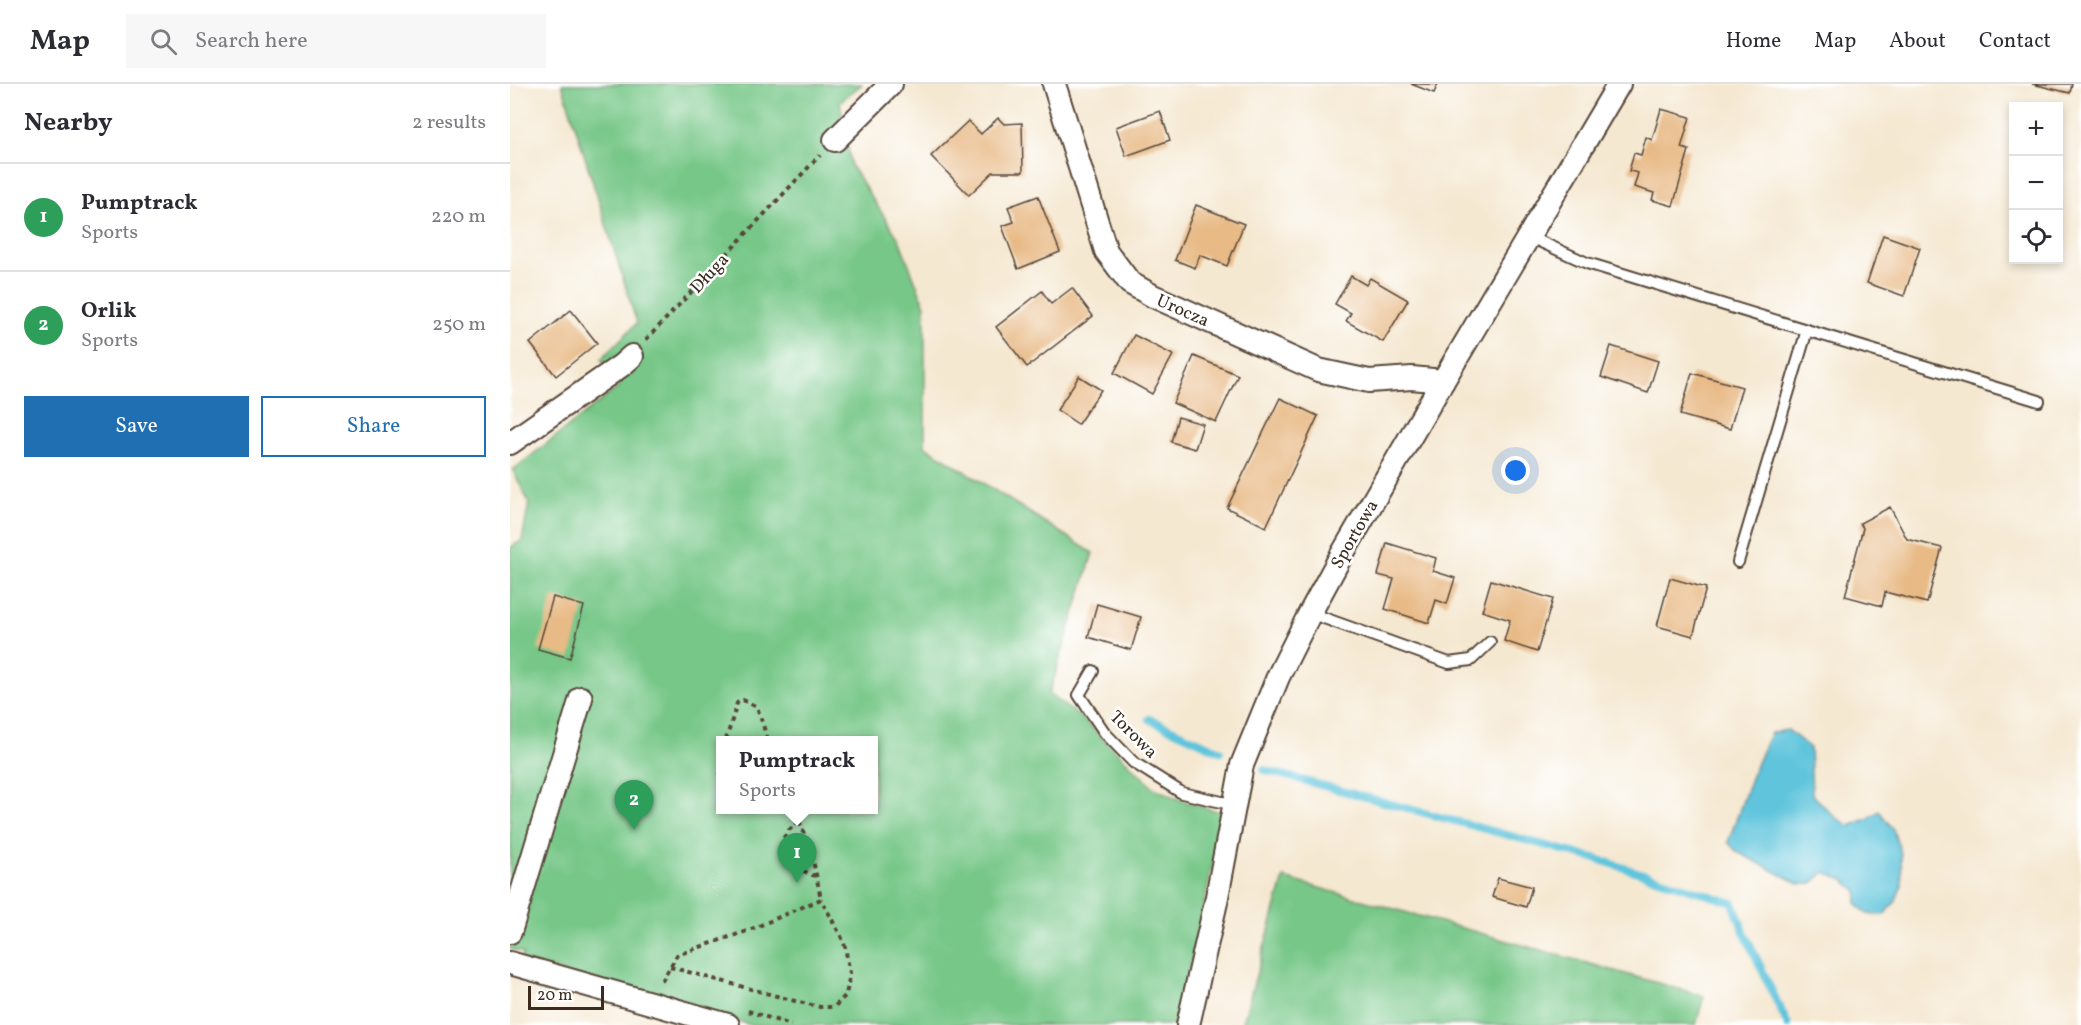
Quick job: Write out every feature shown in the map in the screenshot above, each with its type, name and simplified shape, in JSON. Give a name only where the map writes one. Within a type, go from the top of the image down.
[{"type":"street","points":[[835,140],[891,84]]},
{"type":"street","name":"Urocza","points":[[1054,84],[1106,250],[1130,283],[1153,296],[1318,370],[1370,381],[1412,378],[1443,381]]},
{"type":"street","name":"Sportowa","points":[[1188,1025],[1216,902],[1242,765],[1278,677],[1310,613],[1443,381],[1618,84]]},
{"type":"street","points":[[510,443],[632,356]]},
{"type":"street","points":[[510,932],[581,698]]},
{"type":"street","points":[[510,963],[728,1025]]},
{"type":"lane","points":[[1528,236],[1587,263],[2040,401]]},
{"type":"lane","points":[[1738,562],[1807,330]]},
{"type":"lane","points":[[1310,613],[1449,663],[1471,660],[1490,642]]},
{"type":"lane","name":"Torowa","points":[[1093,671],[1079,695],[1105,733],[1133,762],[1182,793],[1234,805]]},
{"type":"path","name":"Długa","points":[[632,356],[835,140]]},
{"type":"path","points":[[727,736],[737,703],[743,700],[757,707],[766,736]]},
{"type":"path","points":[[670,967],[820,1006],[834,1007],[846,995],[850,973],[844,942],[821,899],[812,855],[796,814]]},
{"type":"path","points":[[799,822],[783,838],[787,858],[801,870],[816,876]]},
{"type":"path","points":[[660,985],[677,955],[747,930],[821,899]]},
{"type":"green space","points":[[562,84],[862,84],[840,102],[851,166],[899,239],[925,306],[925,446],[1093,553],[1049,694],[1083,719],[1154,788],[1183,801],[1224,813],[1190,966],[1174,1025],[751,1025],[521,960],[523,953],[510,949],[510,548],[522,540],[529,503],[513,470],[620,386],[601,359],[637,323]]},
{"type":"green space","points":[[1284,878],[1704,996],[1696,1025],[1242,1025]]},
{"type":"water","points":[[1788,730],[1810,748],[1812,794],[1834,816],[1849,826],[1879,811],[1893,829],[1901,854],[1902,885],[1895,902],[1884,915],[1867,914],[1857,904],[1857,891],[1844,880],[1825,872],[1811,884],[1799,884],[1737,852],[1728,842],[1753,772],[1771,733]]},
{"type":"building","points":[[1411,84],[1438,84],[1434,93]]},
{"type":"building","points":[[2032,84],[2072,84],[2070,93]]},
{"type":"building","points":[[1661,109],[1690,117],[1681,148],[1689,150],[1673,206],[1652,200],[1654,193],[1634,187],[1638,173],[1629,171],[1634,153],[1641,155],[1646,137],[1652,140]]},
{"type":"building","points":[[1160,111],[1170,140],[1126,156],[1116,127]]},
{"type":"building","points":[[998,118],[1004,124],[1022,123],[1023,172],[993,172],[969,195],[931,156],[968,121],[981,134]]},
{"type":"building","points":[[1038,196],[1060,252],[1018,269],[1002,226],[1014,222],[1008,207]]},
{"type":"building","points":[[1196,205],[1244,224],[1227,266],[1200,255],[1195,268],[1175,260]]},
{"type":"building","points":[[1883,235],[1920,248],[1904,296],[1867,283]]},
{"type":"building","points":[[1351,276],[1366,285],[1370,278],[1408,300],[1383,342],[1346,321],[1351,313],[1335,304]]},
{"type":"building","points":[[1072,288],[1093,316],[1027,367],[996,327],[1042,291],[1051,304]]},
{"type":"building","points":[[571,310],[597,343],[556,376],[530,343]]},
{"type":"building","points":[[1134,335],[1173,355],[1152,394],[1114,373]]},
{"type":"building","points":[[1611,346],[1658,361],[1648,393],[1601,377]]},
{"type":"building","points":[[1194,356],[1238,375],[1216,422],[1173,403]]},
{"type":"building","points":[[1692,373],[1742,387],[1730,429],[1680,415]]},
{"type":"building","points":[[1079,376],[1101,390],[1078,424],[1057,410]]},
{"type":"building","points":[[1280,398],[1318,416],[1266,527],[1227,508]]},
{"type":"building","points":[[1178,417],[1203,424],[1195,449],[1171,442]]},
{"type":"building","points":[[1890,507],[1907,539],[1942,548],[1927,603],[1885,592],[1882,606],[1845,596],[1863,528],[1860,523]]},
{"type":"building","points":[[1387,543],[1436,558],[1433,571],[1455,578],[1447,604],[1436,600],[1429,623],[1385,609],[1394,579],[1378,575]]},
{"type":"building","points":[[1670,578],[1706,588],[1693,636],[1657,626]]},
{"type":"building","points":[[1491,580],[1553,599],[1537,652],[1504,641],[1510,620],[1482,611]]},
{"type":"building","points":[[553,597],[584,606],[570,658],[538,649]]},
{"type":"building","points":[[1097,604],[1141,617],[1131,650],[1088,637]]},
{"type":"building","points":[[1498,878],[1532,887],[1526,907],[1492,897]]},
{"type":"waterway","points":[[1149,719],[1220,751]]},
{"type":"waterway","points":[[1264,770],[1600,860],[1733,903],[1745,934],[1788,1025]]},
{"type":"place","name":"Orlik","points":[[634,830]]},
{"type":"place","name":"Pumptrack","points":[[797,883]]}]
